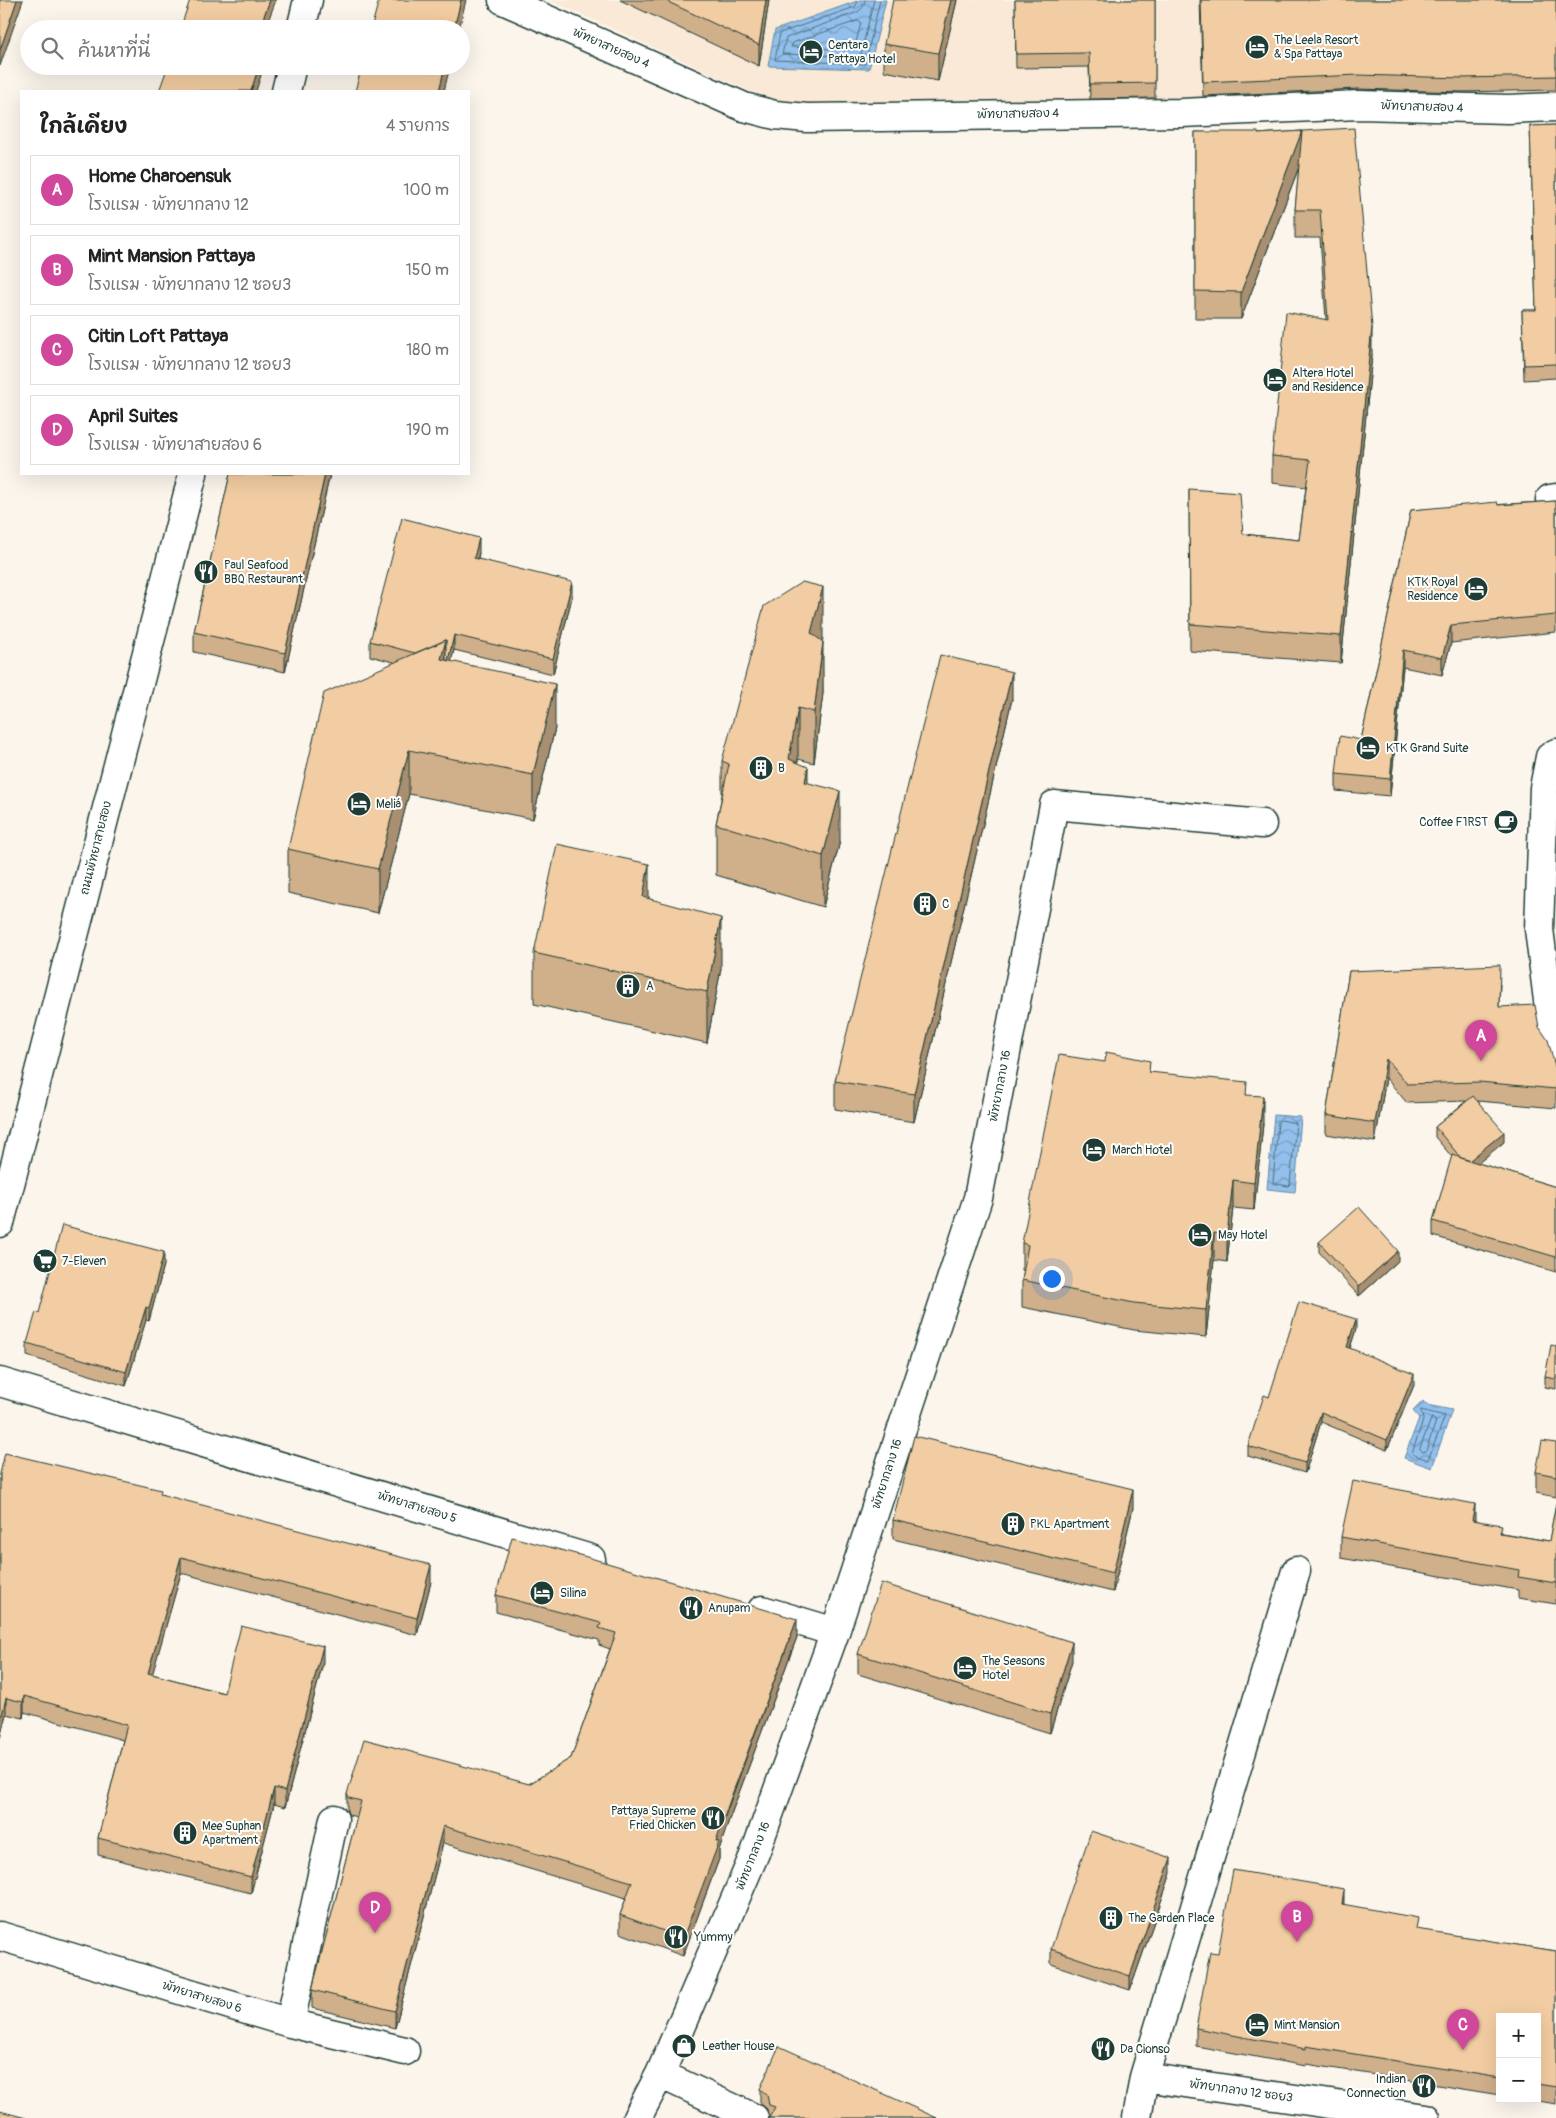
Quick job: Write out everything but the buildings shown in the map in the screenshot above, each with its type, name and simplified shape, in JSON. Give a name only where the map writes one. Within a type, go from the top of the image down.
[{"type":"street","points":[[303,20],[308,0]]},
{"type":"street","name":"พัทยาสายสอง 4","points":[[503,0],[744,107],[775,115],[807,118],[1180,113],[1359,105],[1508,109],[1556,107]]},
{"type":"street","points":[[286,90],[290,75]]},
{"type":"street","name":"ถนนพัทยาสายสอง","points":[[0,1223],[193,475]]},
{"type":"street","points":[[1556,753],[1550,757],[1544,788],[1539,929],[1553,1040],[1556,1046]]},
{"type":"street","name":"พัทยากลาง 16","points":[[637,2118],[660,2074],[756,1853],[835,1632],[978,1198],[1054,805],[1262,824]]},
{"type":"street","name":"พัทยาสายสอง 5","points":[[0,1382],[617,1567]]},
{"type":"street","points":[[1137,2118],[1144,2077],[1296,1571]]},
{"type":"street","points":[[740,1604],[835,1632]]},
{"type":"street","points":[[290,2023],[334,1820]]},
{"type":"street","name":"พัทยาสายสอง 6","points":[[0,1936],[290,2023],[404,2052]]},
{"type":"street","points":[[660,2074],[754,2118]]},
{"type":"street","name":"พัทยากลาง 12 ซอย3","points":[[1144,2077],[1426,2118]]},
{"type":"shaded area","name":"The Leela Resort & Spa Pattaya","points":[[550,0],[1556,0],[1556,93],[789,109]]},
{"type":"water","points":[[860,0],[886,0],[869,69],[768,66],[775,30]]},
{"type":"water","points":[[1274,1115],[1301,1117],[1295,1192],[1267,1189]]},
{"type":"water","points":[[1423,1401],[1427,1405],[1452,1410],[1432,1468],[1404,1458],[1419,1418],[1413,1411]]},
{"type":"place","name":"The Leela Resort & Spa Pattaya","points":[[1257,47]]},
{"type":"place","name":"Centara Pattaya Hotel","points":[[811,52]]},
{"type":"place","name":"Altera Hotel and Residence","points":[[1275,380]]},
{"type":"place","name":"Paul Seafood BBQ Restaurant","points":[[206,572]]},
{"type":"place","name":"KTK Royal Residence","points":[[1476,589]]},
{"type":"place","name":"KTK Grand Suite","points":[[1368,748]]},
{"type":"place","name":"B","points":[[761,768]]},
{"type":"place","name":"Meliá","points":[[359,804]]},
{"type":"place","name":"Coffee F1RST","points":[[1506,822]]},
{"type":"place","name":"C","points":[[925,904]]},
{"type":"place","name":"A","points":[[628,986]]},
{"type":"place","name":"Home Charoensuk","points":[[1481,1061]]},
{"type":"place","name":"March Hotel","points":[[1094,1150]]},
{"type":"place","name":"May Hotel","points":[[1200,1235]]},
{"type":"place","name":"7-Eleven","points":[[45,1261]]},
{"type":"place","name":"PKL Apartment","points":[[1013,1524]]},
{"type":"place","name":"Silina","points":[[542,1593]]},
{"type":"place","name":"Anupam","points":[[691,1608]]},
{"type":"place","name":"The Seasons Hotel","points":[[965,1668]]},
{"type":"place","name":"Pattaya Supreme Fried Chicken","points":[[713,1818]]},
{"type":"place","name":"Mee Suphan Apartment","points":[[185,1833]]},
{"type":"place","name":"The Garden Place","points":[[1111,1918]]},
{"type":"place","name":"April Suites","points":[[375,1933]]},
{"type":"place","name":"Yummy","points":[[676,1937]]},
{"type":"place","name":"Mint Mansion Pattaya","points":[[1297,1942]]},
{"type":"place","name":"Mint Mansion","points":[[1257,2025]]},
{"type":"place","name":"Leather House","points":[[684,2046]]},
{"type":"place","name":"Da Cionso","points":[[1103,2049]]},
{"type":"place","name":"Citin Loft Pattaya","points":[[1463,2050]]},
{"type":"place","name":"Indian Connection","points":[[1424,2086]]}]
